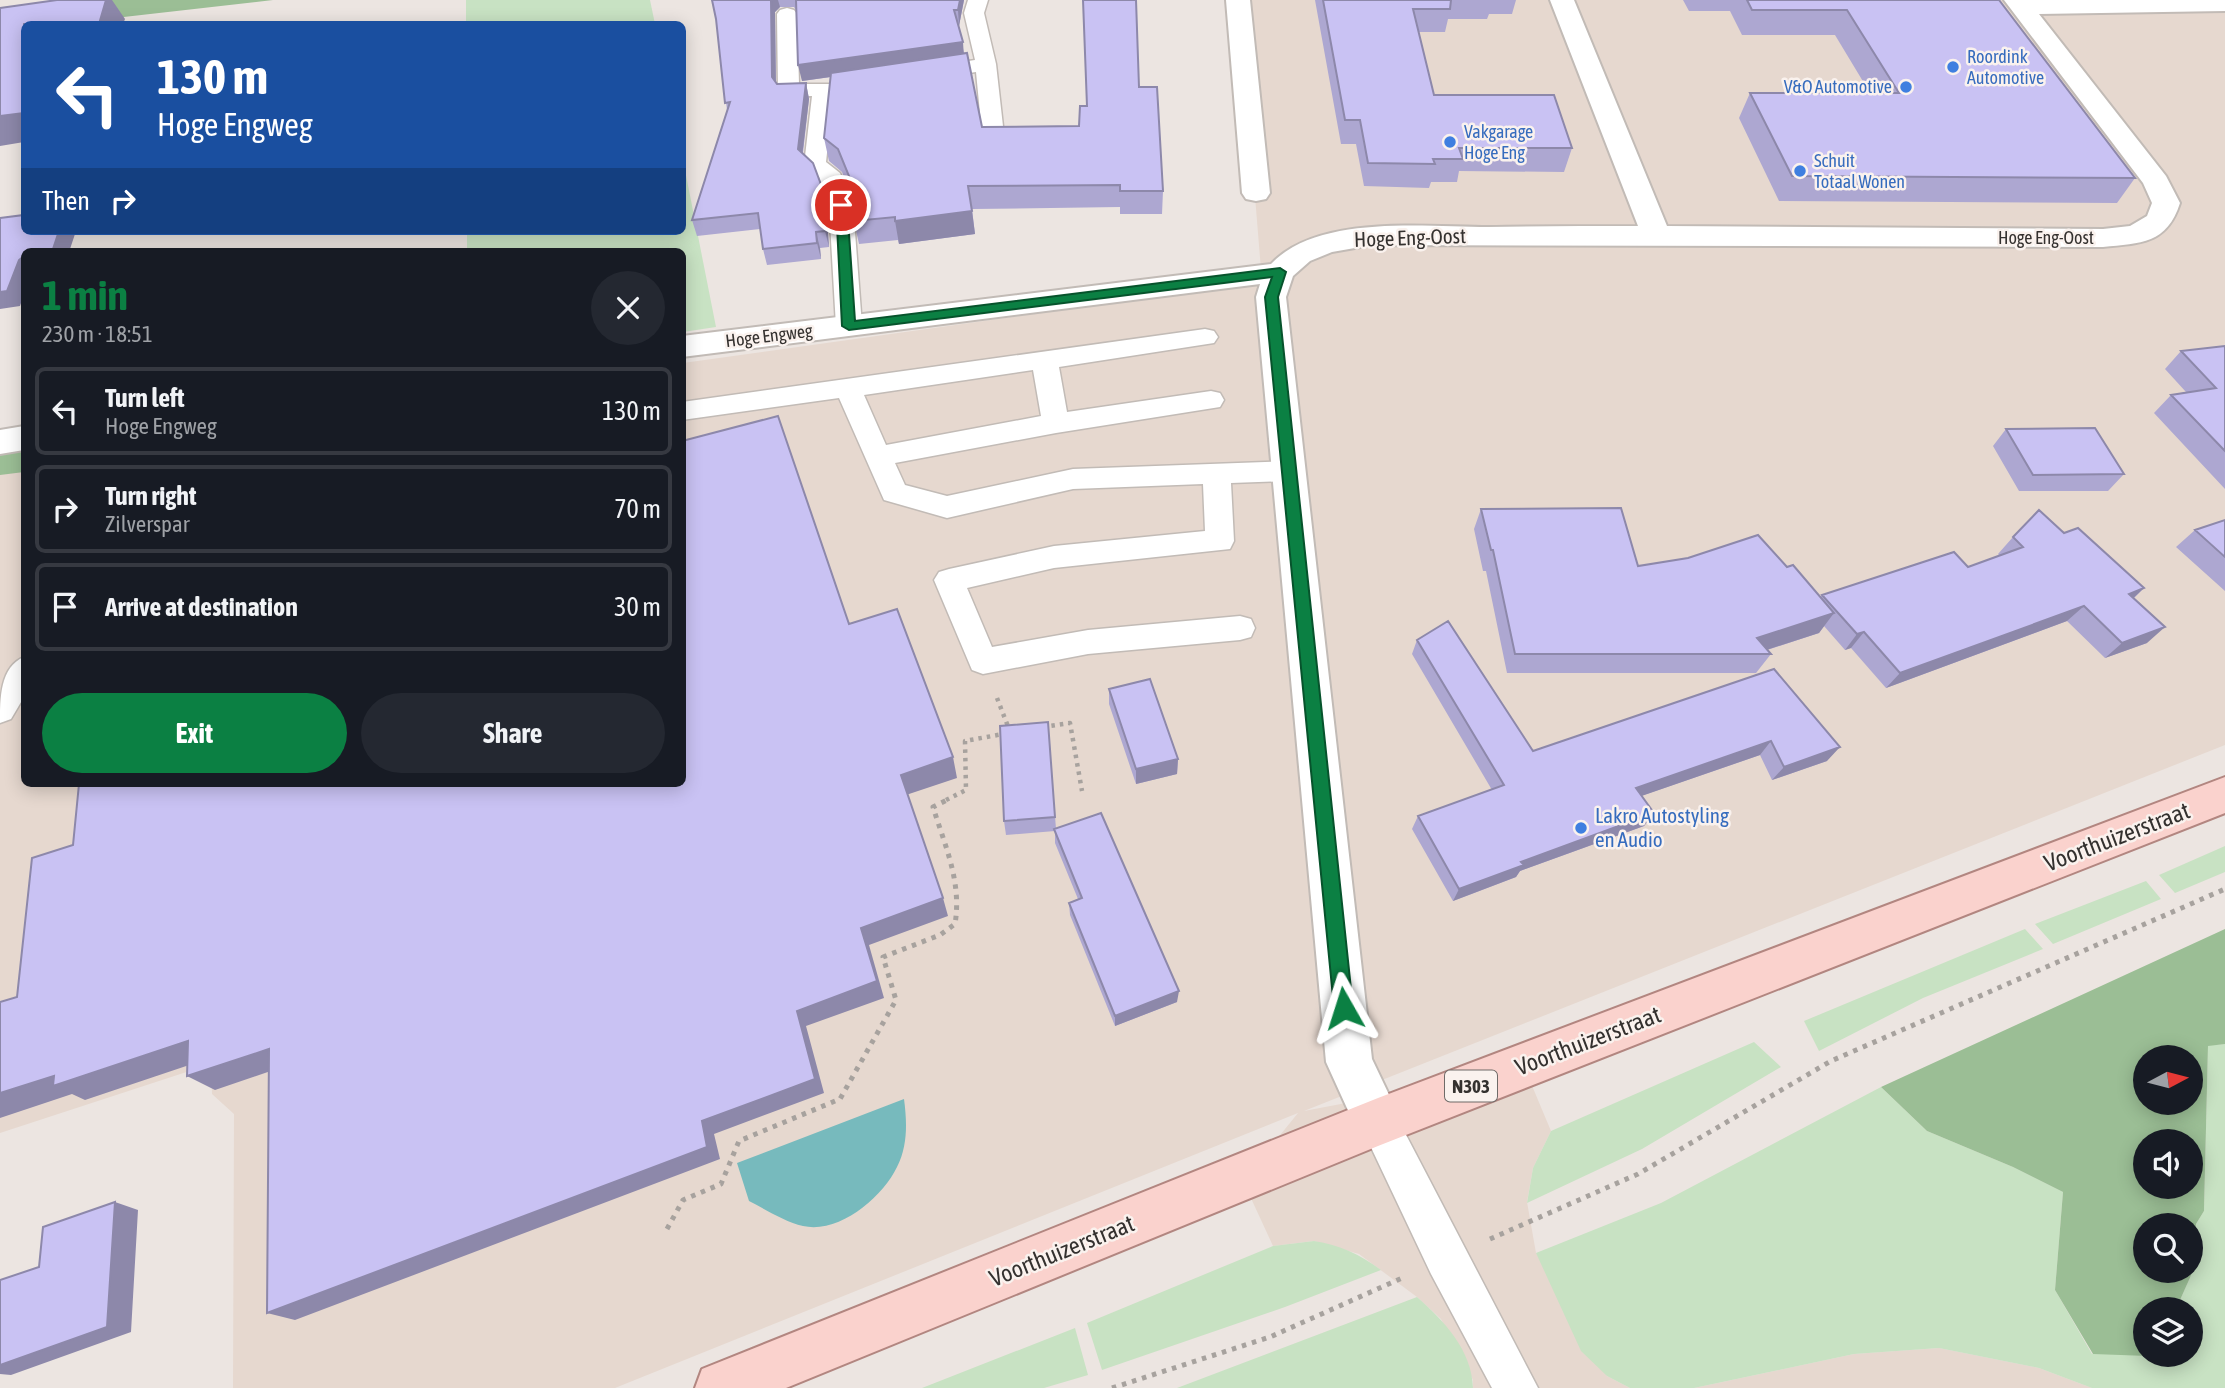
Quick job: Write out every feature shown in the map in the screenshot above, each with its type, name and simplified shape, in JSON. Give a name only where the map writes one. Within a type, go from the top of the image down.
[{"type":"main road","name":"Voorthuizerstraat","points":[[721,1388],[1378,1122],[2225,795]]},
{"type":"street","points":[[1238,0],[1256,193]]},
{"type":"street","points":[[1562,0],[1656,235]]},
{"type":"street","points":[[2019,4],[2225,4]]},
{"type":"street","name":"Hoge Eng-Oost","points":[[1280,272],[1298,255],[1334,242],[1372,236],[2103,238],[2137,234],[2160,221],[2166,203],[2156,182],[2019,4]]},
{"type":"street","points":[[1280,272],[1272,297],[1349,1062],[1378,1122]]},
{"type":"street","name":"Hoge Engweg","points":[[686,346],[1280,272]]},
{"type":"street","points":[[0,442],[21,438]]},
{"type":"lane","points":[[978,0],[974,13],[986,64],[995,144]]},
{"type":"lane","points":[[787,15],[789,92],[830,87],[815,165],[829,173],[841,205],[849,326]]},
{"type":"lane","points":[[905,76],[986,64]]},
{"type":"lane","points":[[686,410],[1205,337]]},
{"type":"lane","points":[[1044,358],[1056,423]]},
{"type":"lane","points":[[848,388],[894,493],[947,507],[1073,479],[1290,471]]},
{"type":"lane","points":[[878,456],[1056,423],[1211,400]]},
{"type":"lane","points":[[1216,474],[1220,541],[1054,557],[949,580],[983,661],[1088,642],[1240,628]]},
{"type":"lane","points":[[0,710],[21,675]]},
{"type":"lane","points":[[1378,1122],[1446,1259],[1516,1388]]},
{"type":"path","points":[[667,1229],[683,1200],[720,1184],[739,1141],[840,1099],[896,1000],[883,957],[940,935],[955,924],[959,908],[958,891],[933,807],[966,790],[965,741],[1011,733],[983,661]]},
{"type":"path","points":[[1035,729],[1070,723],[1082,791]]},
{"type":"path","points":[[1112,1388],[1270,1337],[1638,1174],[1831,1061],[2225,889]]},
{"type":"shaded area","points":[[1239,0],[2225,0],[2225,745],[1304,1111],[1525,1069],[1551,1131],[1533,1168],[1527,1202],[1536,1253],[1607,1376],[1630,1388],[1473,1388],[1473,1380],[1441,1319],[1417,1297],[1359,1254],[1314,1241],[1273,1246],[1243,1181],[1298,1113],[615,1388],[233,1388],[234,1114],[212,1094],[211,1064],[0,1133],[0,459],[21,456],[21,787],[686,787],[686,363],[1262,282]]},
{"type":"shaded area","points":[[1939,1348],[2039,1368],[2092,1388],[1694,1388],[1854,1354]]},
{"type":"green space","points":[[79,0],[273,0],[88,21],[21,22],[0,9]]},
{"type":"green space","points":[[466,0],[650,0],[654,21],[466,21]]},
{"type":"green space","points":[[686,175],[716,327],[686,332],[686,248],[467,248],[467,235],[686,235]]},
{"type":"green space","points":[[21,448],[21,472],[0,475],[0,451]]},
{"type":"green space","points":[[2225,846],[2225,872],[2175,893],[2159,875]]},
{"type":"green space","points":[[2146,881],[2161,899],[2053,944],[2035,924]]},
{"type":"green space","points":[[2025,929],[2043,949],[1923,998],[1819,1051],[1804,1021]]},
{"type":"green space","points":[[2225,929],[2225,1044],[2208,1046],[2204,1211],[2133,1213],[2133,1283],[2188,1283],[2181,1297],[2133,1297],[2133,1355],[2093,1354],[2055,1290],[2063,1192],[2013,1167],[1927,1131],[1881,1087]]},
{"type":"green space","points":[[1754,1042],[1781,1067],[1642,1149],[1527,1203],[1533,1168],[1551,1131]]},
{"type":"green space","points":[[2225,1044],[2225,1388],[2092,1388],[2039,1368],[1939,1348],[1854,1354],[1694,1388],[1630,1388],[1607,1376],[1581,1351],[1536,1253],[1661,1203],[1881,1087],[1927,1131],[2013,1167],[2063,1192],[2055,1290],[2092,1354],[2133,1354],[2133,1367],[2203,1367],[2203,1297],[2181,1297],[2188,1283],[2203,1283],[2208,1045]]},
{"type":"green space","points":[[1314,1241],[1349,1251],[1381,1270],[1285,1307],[1102,1370],[1087,1323],[1273,1246]]},
{"type":"green space","points":[[1417,1297],[1455,1337],[1468,1361],[1473,1388],[1177,1388]]},
{"type":"green space","points":[[1075,1328],[1088,1375],[1044,1388],[922,1388]]},
{"type":"water","points":[[904,1099],[906,1133],[901,1159],[881,1190],[858,1211],[831,1225],[803,1226],[749,1201],[737,1163]]},
{"type":"building","points":[[57,0],[106,0],[100,21],[21,21],[21,113],[0,116],[0,8]]},
{"type":"building","points":[[712,0],[771,0],[772,77],[777,84],[806,83],[798,149],[813,163],[823,190],[825,231],[816,232],[817,243],[763,249],[758,213],[692,220],[730,102],[725,103]]},
{"type":"building","points":[[796,0],[960,0],[958,10],[954,10],[963,42],[798,65]]},
{"type":"building","points":[[1083,0],[1136,0],[1139,87],[1157,87],[1163,191],[1120,191],[1120,185],[968,186],[972,211],[895,221],[895,217],[854,221],[851,181],[838,149],[824,138],[831,73],[967,53],[982,127],[1079,126],[1080,106],[1087,106]]},
{"type":"building","points":[[1323,0],[1451,0],[1450,9],[1413,9],[1434,95],[1554,95],[1572,148],[1459,148],[1463,159],[1433,159],[1435,164],[1368,163],[1360,120],[1345,120]]},
{"type":"building","points":[[1747,0],[1999,0],[2135,178],[1792,176],[1750,93],[1899,93],[1847,10],[1752,10]]},
{"type":"building","points":[[21,215],[21,235],[58,235],[53,248],[21,248],[21,258],[7,291],[0,292],[0,218]]},
{"type":"building","points":[[2225,346],[2225,451],[2171,395],[2216,388],[2181,351]]},
{"type":"building","points":[[778,416],[849,624],[897,609],[953,757],[901,775],[943,898],[861,928],[877,981],[797,1011],[815,1079],[702,1121],[707,1147],[267,1313],[269,1049],[187,1076],[188,1041],[53,1086],[54,1076],[0,1093],[0,1002],[17,997],[32,858],[73,845],[79,787],[686,787],[686,440]]},
{"type":"building","points":[[2095,428],[2124,474],[2033,475],[2006,429]]},
{"type":"building","points":[[1621,508],[1638,566],[1688,558],[1758,535],[1787,567],[1793,565],[1834,613],[1757,638],[1771,654],[1515,654],[1493,550],[1481,509]]},
{"type":"building","points":[[2039,510],[2064,533],[2078,528],[2144,588],[2129,594],[2165,627],[2122,643],[2084,606],[1900,673],[1864,632],[1857,634],[1822,595],[1954,552],[1968,567],[2023,547],[2013,537]]},
{"type":"building","points":[[2225,520],[2225,557],[2195,530]]},
{"type":"building","points":[[1448,621],[1533,751],[1774,669],[1840,747],[1784,767],[1771,741],[1636,788],[1654,813],[1521,862],[1524,865],[1459,889],[1418,816],[1504,785],[1417,640]]},
{"type":"building","points":[[1150,679],[1178,759],[1136,769],[1109,689]]},
{"type":"building","points":[[1048,722],[1055,817],[1004,821],[1000,726]]},
{"type":"building","points":[[1101,813],[1179,991],[1115,1016],[1069,903],[1082,898],[1054,829]]},
{"type":"building","points":[[115,1202],[107,1327],[0,1365],[0,1280],[39,1267],[43,1227]]},
{"type":"place","name":"Roordink Automotive","points":[[1953,67]]},
{"type":"place","name":"V&O Automotive","points":[[1906,87]]},
{"type":"place","name":"Vakgarage Hoge Eng","points":[[1450,142]]},
{"type":"place","name":"Schuit Totaal Wonen","points":[[1800,171]]},
{"type":"place","name":"Lakro Autostyling en Audio","points":[[1581,828]]},
{"type":"route","points":[[841,205],[849,326],[1280,272],[1272,297],[1344,1008]]}]
